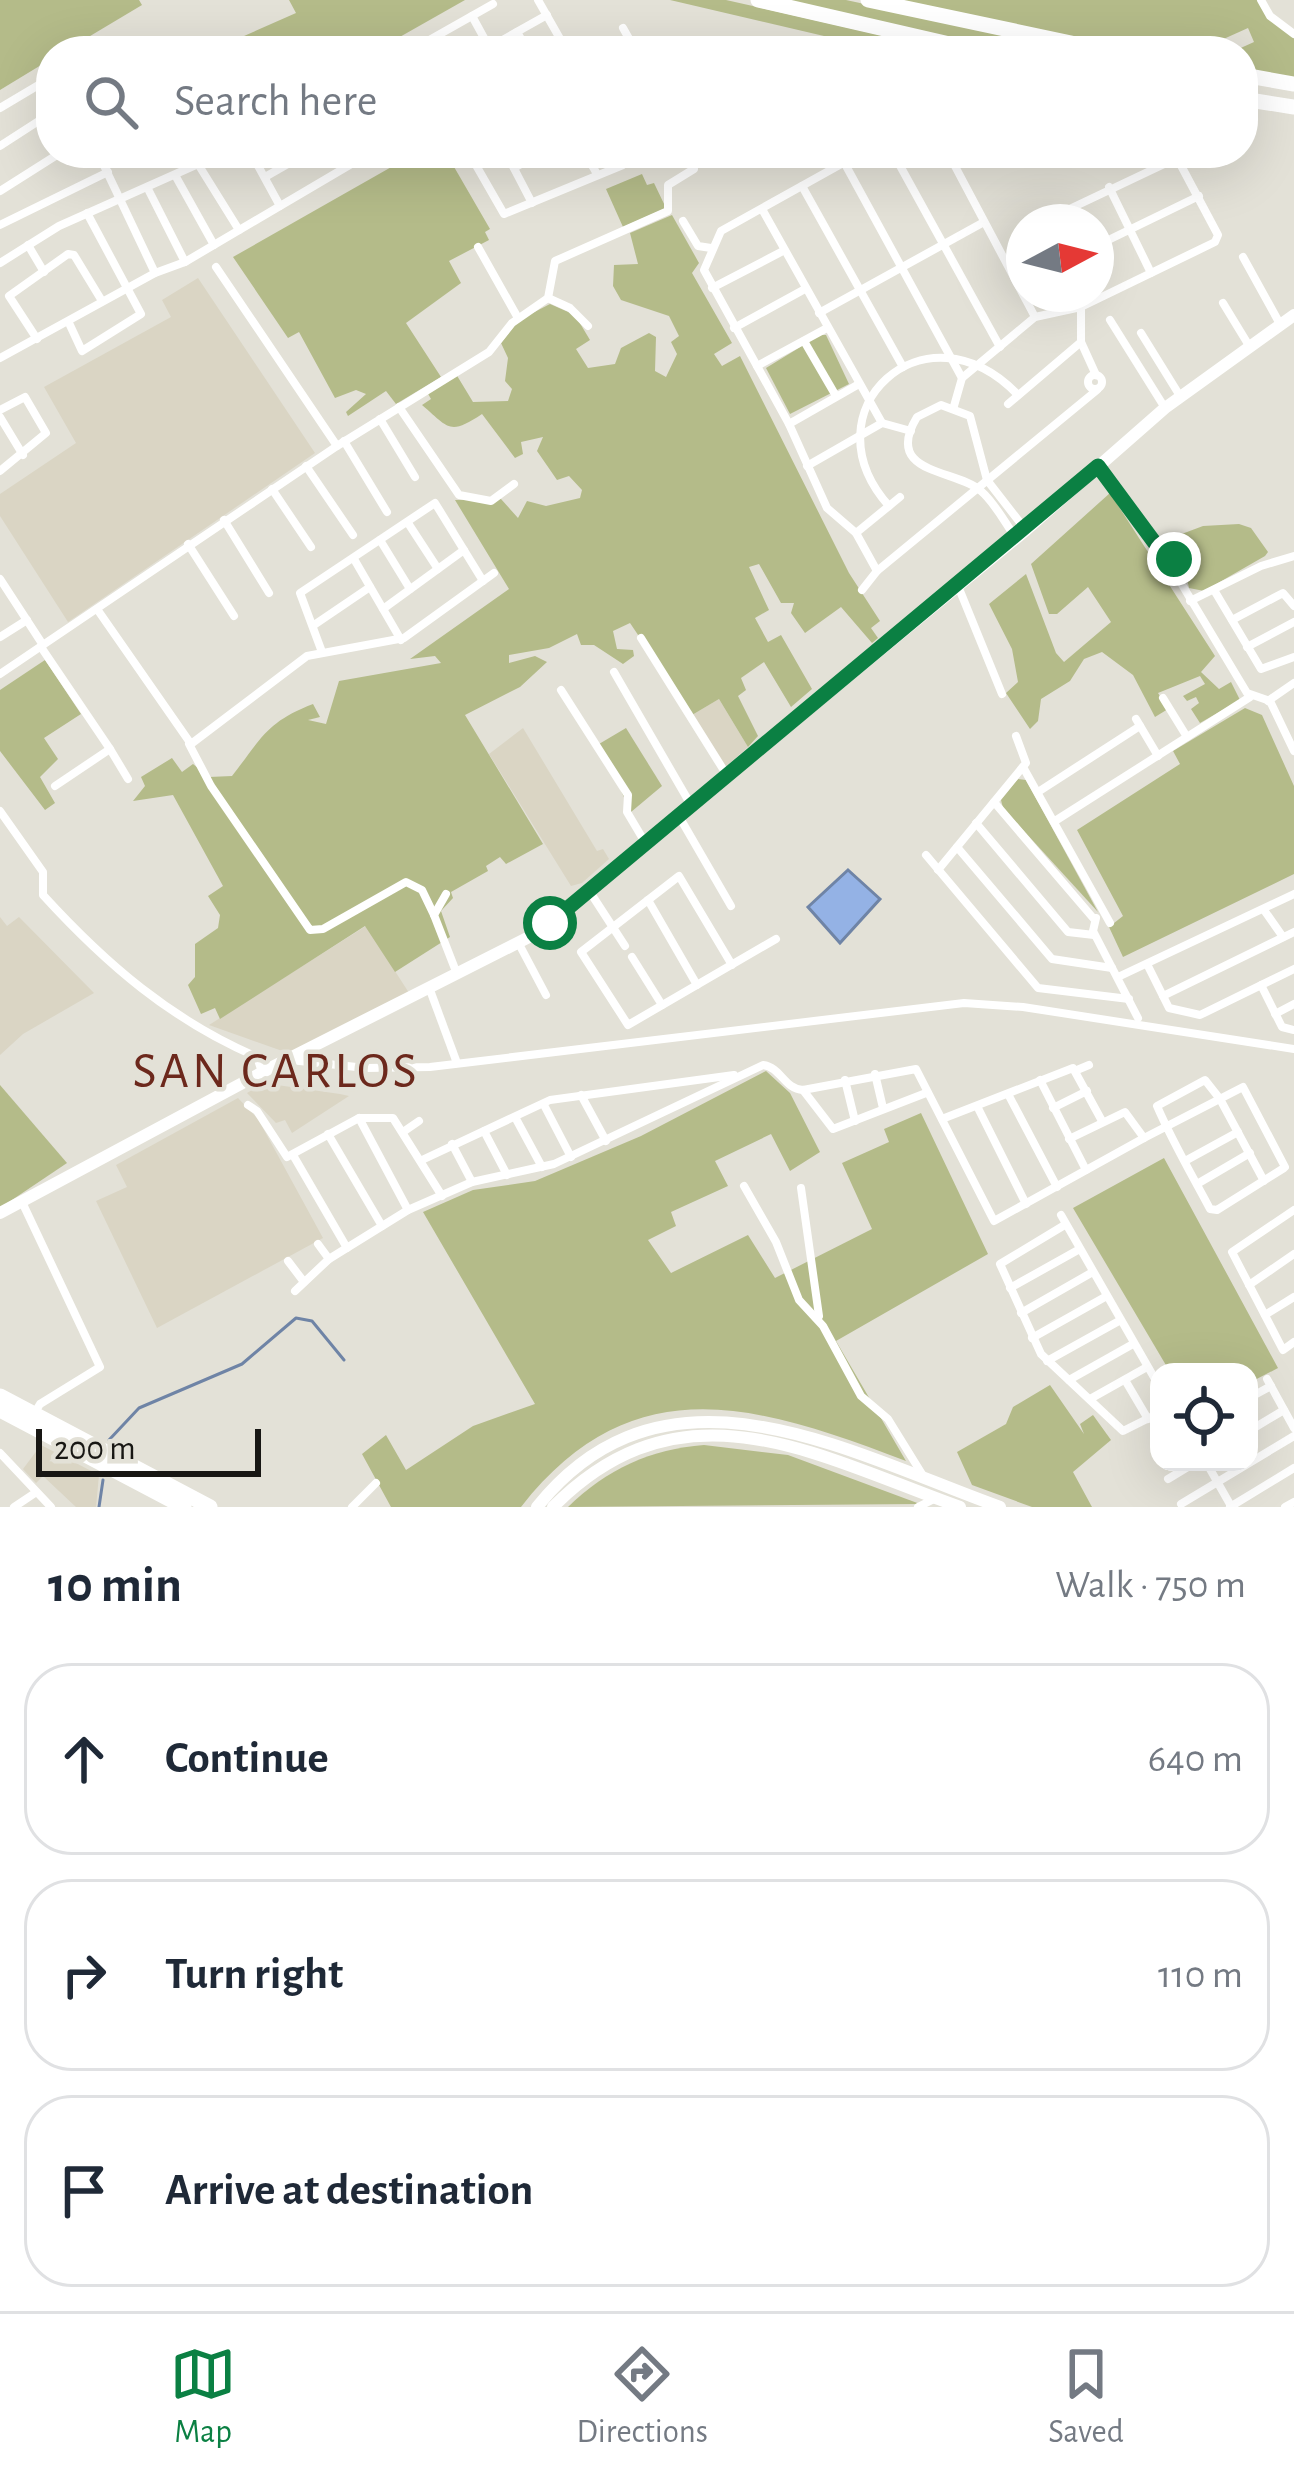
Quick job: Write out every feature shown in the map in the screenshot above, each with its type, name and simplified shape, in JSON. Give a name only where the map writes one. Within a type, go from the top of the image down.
[{"type":"highway","points":[[758,0],[915,36]]},
{"type":"highway","points":[[868,0],[1038,36]]},
{"type":"highway","points":[[1258,78],[1294,84]]},
{"type":"highway","points":[[1258,101],[1294,107]]},
{"type":"highway","points":[[0,1396],[184,1507]]},
{"type":"highway","points":[[0,1410],[210,1507]]},
{"type":"street","points":[[538,0],[559,36]]},
{"type":"street","points":[[1261,0],[1272,18],[1294,34]]},
{"type":"street","points":[[437,36],[493,4]]},
{"type":"street","points":[[510,36],[547,15]]},
{"type":"street","points":[[472,16],[480,36]]},
{"type":"street","points":[[623,28],[628,36]]},
{"type":"street","points":[[517,32],[519,36]]},
{"type":"street","points":[[0,108],[36,90]]},
{"type":"street","points":[[0,146],[36,123]]},
{"type":"street","points":[[0,191],[36,168]]},
{"type":"street","points":[[106,168],[155,273]]},
{"type":"street","points":[[0,262],[87,213],[195,168]]},
{"type":"street","points":[[205,168],[239,230]]},
{"type":"street","points":[[260,168],[280,206]]},
{"type":"street","points":[[265,177],[281,168]]},
{"type":"street","points":[[2,353],[185,262],[345,168]]},
{"type":"street","points":[[477,168],[502,214],[614,168]]},
{"type":"street","points":[[514,168],[532,203]]},
{"type":"street","points":[[594,168],[597,174]]},
{"type":"street","points":[[548,298],[550,269],[561,256],[668,211],[667,186],[694,168]]},
{"type":"street","points":[[837,168],[721,231],[704,270],[789,424],[827,508],[856,533],[877,572]]},
{"type":"street","points":[[847,168],[962,378]]},
{"type":"street","points":[[901,168],[1000,347]]},
{"type":"street","points":[[955,168],[1035,316]]},
{"type":"street","points":[[1076,204],[1154,168]]},
{"type":"street","points":[[1114,291],[1217,240],[1183,168]]},
{"type":"street","points":[[0,225],[108,172]]},
{"type":"street","points":[[175,175],[214,245]]},
{"type":"street","points":[[802,186],[903,367]]},
{"type":"street","points":[[147,187],[185,262]]},
{"type":"street","points":[[1109,187],[1151,273]]},
{"type":"street","points":[[1114,237],[1199,196]]},
{"type":"street","points":[[762,209],[881,423]]},
{"type":"street","points":[[69,323],[84,350],[140,316],[87,213]]},
{"type":"street","points":[[682,221],[698,246],[711,248]]},
{"type":"street","points":[[819,313],[984,222]]},
{"type":"street","points":[[28,245],[44,272]]},
{"type":"street","points":[[478,247],[518,318]]},
{"type":"street","points":[[712,288],[783,250]]},
{"type":"street","points":[[37,339],[9,296],[44,272],[74,255],[102,301]]},
{"type":"street","points":[[1243,256],[1280,324]]},
{"type":"street","points":[[216,267],[386,512]]},
{"type":"street","points":[[734,328],[805,289]]},
{"type":"street","points":[[0,674],[224,520],[492,350],[518,318],[548,298]]},
{"type":"street","points":[[548,298],[588,326]]},
{"type":"street","points":[[1222,303],[1248,344]]},
{"type":"street","points":[[954,406],[962,378],[1035,316],[1055,312]]},
{"type":"street","points":[[862,590],[877,572],[1097,390],[1088,384],[1096,375],[1081,342],[1081,312]]},
{"type":"street","points":[[0,1213],[262,1072],[520,944],[693,808],[1165,407],[1294,315]]},
{"type":"street","points":[[1110,320],[1165,407]]},
{"type":"street","points":[[758,366],[827,328]]},
{"type":"street","points":[[1141,332],[1180,396]]},
{"type":"street","points":[[804,341],[836,396]]},
{"type":"street","points":[[1008,404],[1081,342]]},
{"type":"street","points":[[889,506],[865,472],[861,434],[869,399],[903,367],[951,356],[980,364],[1018,395]]},
{"type":"street","points":[[789,424],[859,384]]},
{"type":"street","points":[[0,398],[23,454]]},
{"type":"street","points":[[0,471],[46,431],[25,398],[2,411]]},
{"type":"street","points":[[982,484],[920,465],[910,446],[910,430],[929,408],[954,406],[975,424],[982,484],[1021,534]]},
{"type":"street","points":[[399,407],[459,495],[491,501],[514,484]]},
{"type":"street","points":[[380,419],[415,477]]},
{"type":"street","points":[[807,466],[881,423],[910,430]]},
{"type":"street","points":[[307,466],[353,536]]},
{"type":"street","points":[[1098,466],[1160,550],[1175,561],[1190,602],[1250,697]]},
{"type":"street","points":[[272,489],[311,548]]},
{"type":"street","points":[[856,533],[900,497]]},
{"type":"street","points":[[322,652],[300,593],[436,503],[484,581]]},
{"type":"street","points":[[224,520],[269,593]]},
{"type":"street","points":[[408,523],[438,569]]},
{"type":"street","points":[[380,540],[410,589]]},
{"type":"street","points":[[188,544],[234,616]]},
{"type":"street","points":[[383,609],[464,550]]},
{"type":"street","points":[[1190,602],[1294,556]]},
{"type":"street","points":[[354,559],[401,640]]},
{"type":"street","points":[[188,744],[307,656],[401,640],[494,573]]},
{"type":"street","points":[[0,579],[128,779]]},
{"type":"street","points":[[958,585],[1002,694]]},
{"type":"street","points":[[314,625],[370,587]]},
{"type":"street","points":[[1214,590],[1264,671],[1294,657]]},
{"type":"street","points":[[1232,620],[1283,593],[1294,606]]},
{"type":"street","points":[[97,608],[310,930],[323,929],[406,882],[422,890],[459,977]]},
{"type":"street","points":[[1,636],[27,620]]},
{"type":"street","points":[[1247,647],[1294,622]]},
{"type":"street","points":[[641,638],[728,778]]},
{"type":"street","points":[[614,672],[693,808]]},
{"type":"street","points":[[1055,821],[1250,697],[1268,701],[1294,683]]},
{"type":"street","points":[[562,690],[628,795],[628,812],[647,845]]},
{"type":"street","points":[[1163,698],[1187,737]]},
{"type":"street","points":[[1268,701],[1294,751]]},
{"type":"street","points":[[1038,792],[1138,722],[1158,756]]},
{"type":"street","points":[[938,870],[1023,766],[1027,754],[1016,736]]},
{"type":"street","points":[[55,786],[110,749]]},
{"type":"street","points":[[1023,766],[1110,923]]},
{"type":"street","points":[[994,802],[1094,919],[1094,934],[1138,1018]]},
{"type":"street","points":[[0,812],[43,872],[43,895],[98,956],[170,1012],[257,1057],[262,1072]]},
{"type":"street","points":[[680,818],[731,906]]},
{"type":"street","points":[[976,823],[1068,932],[1094,934]]},
{"type":"street","points":[[957,847],[1052,959],[1112,968]]},
{"type":"street","points":[[926,855],[1038,988],[1129,999]]},
{"type":"street","points":[[731,964],[679,875],[581,954],[625,1025],[776,939]]},
{"type":"street","points":[[590,892],[625,946]]},
{"type":"street","points":[[434,915],[446,894]]},
{"type":"street","points":[[1118,977],[1294,894]]},
{"type":"street","points":[[648,900],[697,985]]},
{"type":"street","points":[[1264,910],[1282,938]]},
{"type":"street","points":[[1094,919],[1105,911]]},
{"type":"street","points":[[1163,996],[1294,932]]},
{"type":"street","points":[[520,944],[546,995]]},
{"type":"street","points":[[632,957],[662,1005]]},
{"type":"street","points":[[1147,964],[1172,1010],[1197,1015],[1294,969]]},
{"type":"street","points":[[1261,986],[1283,1028],[1294,1030]]},
{"type":"street","points":[[430,989],[457,1063]]},
{"type":"street","points":[[287,1060],[366,1069],[457,1063],[964,1003],[1023,1007],[1294,1049]]},
{"type":"street","points":[[1275,1014],[1294,1004]]},
{"type":"street","points":[[296,1291],[329,1259],[409,1210],[472,1182],[542,1167],[606,1142],[769,1065],[791,1088],[803,1090],[916,1070],[994,1221],[1245,1088],[1288,1169],[1202,1216]]},
{"type":"street","points":[[942,1119],[1089,1065]]},
{"type":"street","points":[[1077,1070],[1102,1121]]},
{"type":"street","points":[[422,1160],[544,1105],[581,1095],[742,1074]]},
{"type":"street","points":[[875,1074],[883,1108]]},
{"type":"street","points":[[845,1080],[855,1120]]},
{"type":"street","points":[[1040,1080],[1086,1170]]},
{"type":"street","points":[[1212,1210],[1167,1126],[1160,1102],[1205,1080],[1264,1180]]},
{"type":"street","points":[[235,1088],[284,1155],[293,1155],[358,1118],[389,1117],[442,1196]]},
{"type":"street","points":[[803,1090],[830,1129],[926,1093]]},
{"type":"street","points":[[1053,1108],[1088,1091]]},
{"type":"street","points":[[1008,1094],[1057,1186]]},
{"type":"street","points":[[581,1095],[606,1142]]},
{"type":"street","points":[[544,1105],[571,1156]]},
{"type":"street","points":[[977,1106],[1026,1204]]},
{"type":"street","points":[[1069,1138],[1128,1112],[1144,1138]]},
{"type":"street","points":[[515,1117],[542,1167]]},
{"type":"street","points":[[358,1118],[409,1210]]},
{"type":"street","points":[[403,1132],[418,1121]]},
{"type":"street","points":[[484,1131],[507,1175]]},
{"type":"street","points":[[1185,1161],[1238,1132]]},
{"type":"street","points":[[328,1134],[382,1227]]},
{"type":"street","points":[[452,1144],[472,1182]]},
{"type":"street","points":[[1197,1184],[1250,1153]]},
{"type":"street","points":[[293,1155],[347,1248]]},
{"type":"street","points":[[744,1186],[776,1242],[797,1297],[821,1323]]},
{"type":"street","points":[[801,1188],[813,1249],[811,1288],[821,1323],[861,1396],[888,1419],[938,1502]]},
{"type":"street","points":[[22,1202],[100,1367],[40,1404],[34,1414]]},
{"type":"street","points":[[1294,1210],[1232,1252],[1282,1350],[1294,1342]]},
{"type":"street","points":[[1125,1380],[1148,1419],[1124,1431],[1047,1360],[1032,1338],[1001,1262],[1062,1221],[1150,1372]]},
{"type":"street","points":[[318,1244],[329,1259]]},
{"type":"street","points":[[1010,1288],[1078,1250]]},
{"type":"street","points":[[1249,1285],[1294,1255]]},
{"type":"street","points":[[288,1261],[304,1282]]},
{"type":"street","points":[[1022,1313],[1091,1273]]},
{"type":"street","points":[[1032,1338],[1105,1297]]},
{"type":"street","points":[[1265,1316],[1294,1297]]},
{"type":"street","points":[[1047,1360],[1119,1321]]},
{"type":"street","points":[[1069,1380],[1133,1344]]},
{"type":"street","points":[[1090,1399],[1147,1367]]},
{"type":"street","points":[[1180,1504],[1294,1432],[1269,1382],[1258,1391]]},
{"type":"street","points":[[1258,1426],[1284,1410]]},
{"type":"street","points":[[537,1507],[602,1449],[641,1431],[688,1422],[779,1427],[1000,1507]]},
{"type":"street","points":[[554,1507],[620,1454],[660,1439],[702,1434],[776,1440],[960,1507]]},
{"type":"street","points":[[0,1453],[51,1507]]},
{"type":"street","points":[[0,1473],[12,1465]]},
{"type":"street","points":[[1211,1471],[1231,1507],[1294,1468]]},
{"type":"street","points":[[1168,1479],[1181,1471]]},
{"type":"street","points":[[352,1507],[376,1483]]},
{"type":"street","points":[[14,1507],[35,1492]]},
{"type":"street","points":[[918,1507],[938,1502]]},
{"type":"street","points":[[1285,1507],[1294,1502]]},
{"type":"shaded area","points":[[198,278],[315,453],[68,622],[0,516],[0,494],[76,443],[44,387],[171,317],[162,300]]},
{"type":"shaded area","points":[[719,699],[748,747],[724,768],[692,715]]},
{"type":"shaded area","points":[[523,728],[597,851],[603,849],[609,859],[582,883],[571,886],[489,754]]},
{"type":"shaded area","points":[[0,917],[7,926],[19,917],[94,993],[23,1034],[0,1055]]},
{"type":"shaded area","points":[[366,926],[411,996],[288,1053],[209,1025]]},
{"type":"shaded area","points":[[263,1083],[349,1096],[292,1133],[285,1120],[276,1123],[247,1093]]},
{"type":"shaded area","points":[[238,1098],[258,1119],[323,1238],[157,1328],[96,1201],[127,1187],[116,1165]]},
{"type":"shaded area","points":[[41,1445],[99,1475],[96,1507],[76,1507],[43,1476],[36,1483],[23,1469]]},
{"type":"green space","points":[[0,0],[139,0],[142,5],[90,36],[36,36],[36,68],[0,90]]},
{"type":"green space","points":[[289,0],[465,0],[401,36],[244,36],[296,13]]},
{"type":"green space","points":[[670,0],[726,0],[885,36],[824,36]]},
{"type":"green space","points":[[775,0],[846,0],[1013,36],[935,36]]},
{"type":"green space","points":[[890,0],[1259,0],[1294,35],[1294,79],[1258,73],[1258,36],[1251,36],[1248,28],[1230,36],[1061,36]]},
{"type":"green space","points":[[390,168],[455,168],[490,229],[485,232],[489,240],[449,261],[461,283],[406,323],[441,377],[396,404],[386,391],[348,416],[346,412],[366,394],[356,390],[335,398],[299,332],[288,338],[233,257]]},
{"type":"green space","points":[[642,174],[647,185],[654,183],[666,208],[623,227],[606,189]]},
{"type":"green space","points":[[672,215],[699,263],[692,273],[732,343],[714,354],[722,366],[740,356],[849,573],[880,621],[871,628],[878,638],[872,643],[841,607],[805,633],[791,613],[794,603],[781,603],[759,564],[749,567],[769,610],[755,618],[768,642],[781,635],[812,689],[791,707],[764,662],[741,678],[746,690],[738,696],[758,736],[748,747],[719,699],[692,715],[630,623],[613,631],[617,649],[633,650],[634,656],[623,664],[594,645],[581,645],[577,634],[549,648],[509,655],[509,663],[535,656],[547,662],[520,687],[465,715],[543,844],[506,864],[500,857],[486,866],[488,871],[451,892],[453,898],[441,911],[450,937],[395,972],[365,926],[220,1019],[215,1008],[201,1014],[188,985],[195,977],[195,944],[218,928],[220,915],[208,896],[223,886],[173,795],[133,801],[145,786],[141,777],[172,758],[182,772],[193,764],[209,777],[232,776],[266,733],[285,718],[313,704],[320,717],[308,720],[326,724],[339,681],[441,663],[435,656],[410,659],[509,589],[455,500],[501,499],[518,518],[527,501],[546,506],[580,498],[582,490],[569,476],[557,480],[537,451],[543,437],[521,442],[523,454],[515,458],[482,414],[450,426],[422,405],[431,399],[427,392],[456,374],[473,402],[508,401],[512,389],[505,381],[508,358],[501,343],[519,320],[550,304],[575,315],[590,340],[576,349],[588,368],[615,364],[621,348],[649,333],[656,337],[655,371],[666,377],[677,354],[671,342],[679,336],[669,316],[621,300],[613,286],[614,265],[638,264],[630,233]]},
{"type":"green space","points":[[826,335],[849,384],[790,414],[766,368]]},
{"type":"green space","points":[[1110,493],[1215,656],[1201,672],[1219,689],[1231,682],[1240,700],[1200,723],[1191,709],[1199,703],[1196,697],[1187,701],[1183,696],[1205,684],[1200,676],[1158,693],[1168,709],[1155,717],[1133,675],[1102,652],[1084,659],[1070,681],[1041,699],[1038,721],[1030,729],[1006,693],[1018,682],[1012,649],[989,604],[1026,574],[1056,653],[1064,662],[1111,622],[1088,587],[1057,614],[1049,614],[1031,564]]},
{"type":"green space","points":[[1203,526],[1251,528],[1268,552],[1265,556],[1204,591],[1189,588],[1184,564],[1163,541]]},
{"type":"green space","points":[[45,660],[81,714],[44,738],[58,759],[40,777],[55,803],[45,810],[0,751],[0,690]]},
{"type":"green space","points":[[1245,708],[1262,715],[1294,786],[1294,874],[1123,957],[1109,927],[1123,916],[1077,830],[1180,764],[1173,751]]},
{"type":"green space","points":[[626,728],[662,786],[631,812],[599,744]]},
{"type":"green space","points":[[1018,779],[1026,780],[1098,912],[1003,808],[1001,800]]},
{"type":"green space","points":[[766,1071],[790,1093],[820,1152],[790,1171],[771,1134],[715,1161],[728,1186],[671,1212],[676,1226],[648,1240],[671,1273],[748,1235],[775,1278],[872,1229],[842,1163],[889,1142],[884,1129],[921,1113],[988,1254],[836,1341],[906,1461],[801,1425],[750,1413],[702,1409],[654,1415],[608,1431],[564,1461],[521,1507],[391,1507],[362,1454],[386,1435],[406,1470],[473,1426],[535,1404],[423,1212],[473,1190],[535,1181],[641,1136]]},
{"type":"green space","points":[[0,1085],[67,1163],[0,1208]]},
{"type":"green space","points":[[1164,1158],[1278,1368],[1258,1378],[1258,1363],[1165,1363],[1073,1208]]},
{"type":"green space","points":[[1050,1385],[1084,1434],[1080,1424],[1093,1415],[1111,1440],[1073,1472],[1092,1507],[1032,1507],[972,1485],[957,1452],[1006,1424],[1013,1407]]},
{"type":"green space","points":[[704,1445],[788,1455],[920,1504],[568,1507],[631,1463]]},
{"type":"water","points":[[848,870],[880,899],[840,943],[808,907]]},
{"type":"waterway","points":[[109,1440],[139,1408],[242,1364],[296,1318],[312,1321],[344,1360]]},
{"type":"waterway","points":[[99,1507],[103,1480]]},
{"type":"district","name":"SAN CARLOS","points":[[276,1069]]},
{"type":"route","points":[[550,923],[1098,466],[1160,550],[1174,559]]}]
